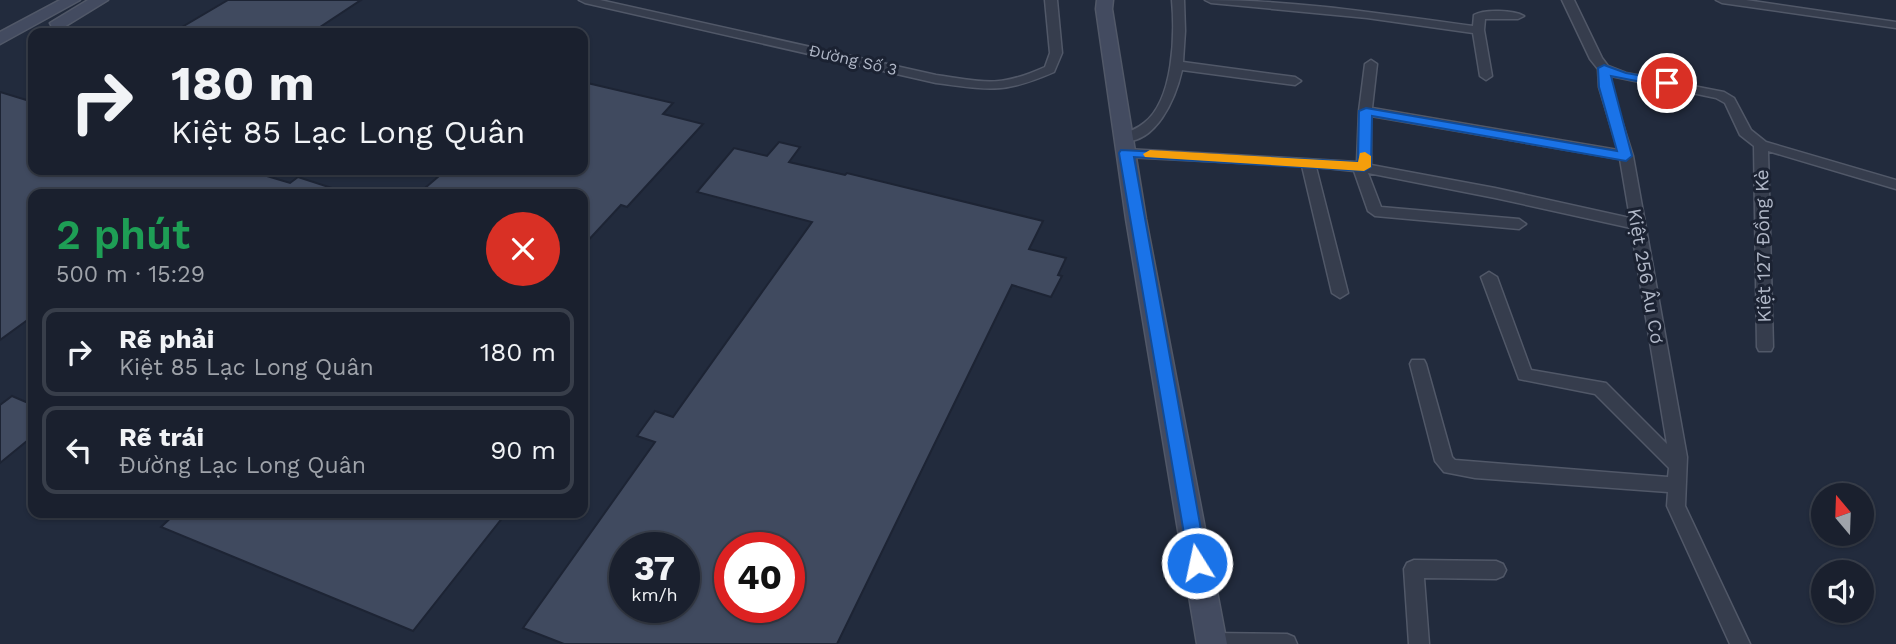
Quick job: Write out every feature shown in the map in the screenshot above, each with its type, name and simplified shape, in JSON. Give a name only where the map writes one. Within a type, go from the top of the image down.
[{"type":"street","points":[[0,39],[72,0]]},
{"type":"street","points":[[49,28],[100,0]]},
{"type":"street","name":"Đường Số 3","points":[[585,0],[925,76],[992,87],[1021,82],[1050,69],[1056,53],[1051,0]]},
{"type":"street","points":[[1105,0],[1104,9],[1125,145],[1211,643],[1287,644]]},
{"type":"street","points":[[1125,145],[1152,124],[1172,84],[1182,32],[1178,0]]},
{"type":"street","points":[[1211,0],[1478,30]]},
{"type":"street","points":[[1568,0],[1596,59],[1604,68],[1623,76],[1720,95],[1730,101],[1745,132],[1761,145],[1895,186]]},
{"type":"street","points":[[1722,0],[1896,25]]},
{"type":"street","points":[[1486,76],[1478,30],[1480,15],[1518,16]]},
{"type":"street","points":[[0,55],[28,40]]},
{"type":"street","points":[[1371,64],[1362,167],[1375,211],[1519,224]]},
{"type":"street","points":[[1175,65],[1295,81]]},
{"type":"street","name":"Kiệt 256 Âu Cơ","points":[[1604,68],[1605,87],[1626,156],[1678,457],[1676,506],[1740,644]]},
{"type":"street","points":[[1366,111],[1626,156]]},
{"type":"street","points":[[1125,145],[1362,167],[1638,225]]},
{"type":"street","name":"Kiệt 127 Đồng Kè","points":[[1761,145],[1765,347]]},
{"type":"street","points":[[1308,162],[1340,293]]},
{"type":"street","points":[[1489,276],[1525,375],[1600,388],[1676,464]]},
{"type":"street","points":[[1418,364],[1444,461],[1450,467],[1676,485]]},
{"type":"street","points":[[1419,644],[1414,569],[1496,569]]},
{"type":"building","points":[[228,0],[361,0],[319,28],[180,28]]},
{"type":"building","points":[[588,83],[673,103],[663,114],[703,124],[627,207],[621,205],[588,241],[588,189],[424,189],[440,175],[588,175]]},
{"type":"building","points":[[0,92],[28,100],[28,175],[264,175],[290,183],[298,177],[335,189],[28,189],[28,320],[0,340]]},
{"type":"building","points":[[779,142],[800,147],[789,162],[845,175],[847,173],[1043,221],[1029,249],[1066,258],[1058,275],[1062,276],[1051,297],[1012,285],[837,644],[564,644],[523,628],[655,442],[637,436],[655,411],[673,417],[812,222],[697,192],[734,148],[767,156]]},
{"type":"building","points":[[12,396],[28,403],[28,440],[0,463],[0,405]]},
{"type":"building","points":[[171,518],[502,518],[413,631],[161,527]]},
{"type":"slow traffic","points":[[1150,154],[1364,167],[1365,156]]},
{"type":"route","points":[[1197,563],[1126,153],[1364,167],[1366,111],[1626,156],[1605,87],[1604,68],[1612,74],[1667,83]]}]
